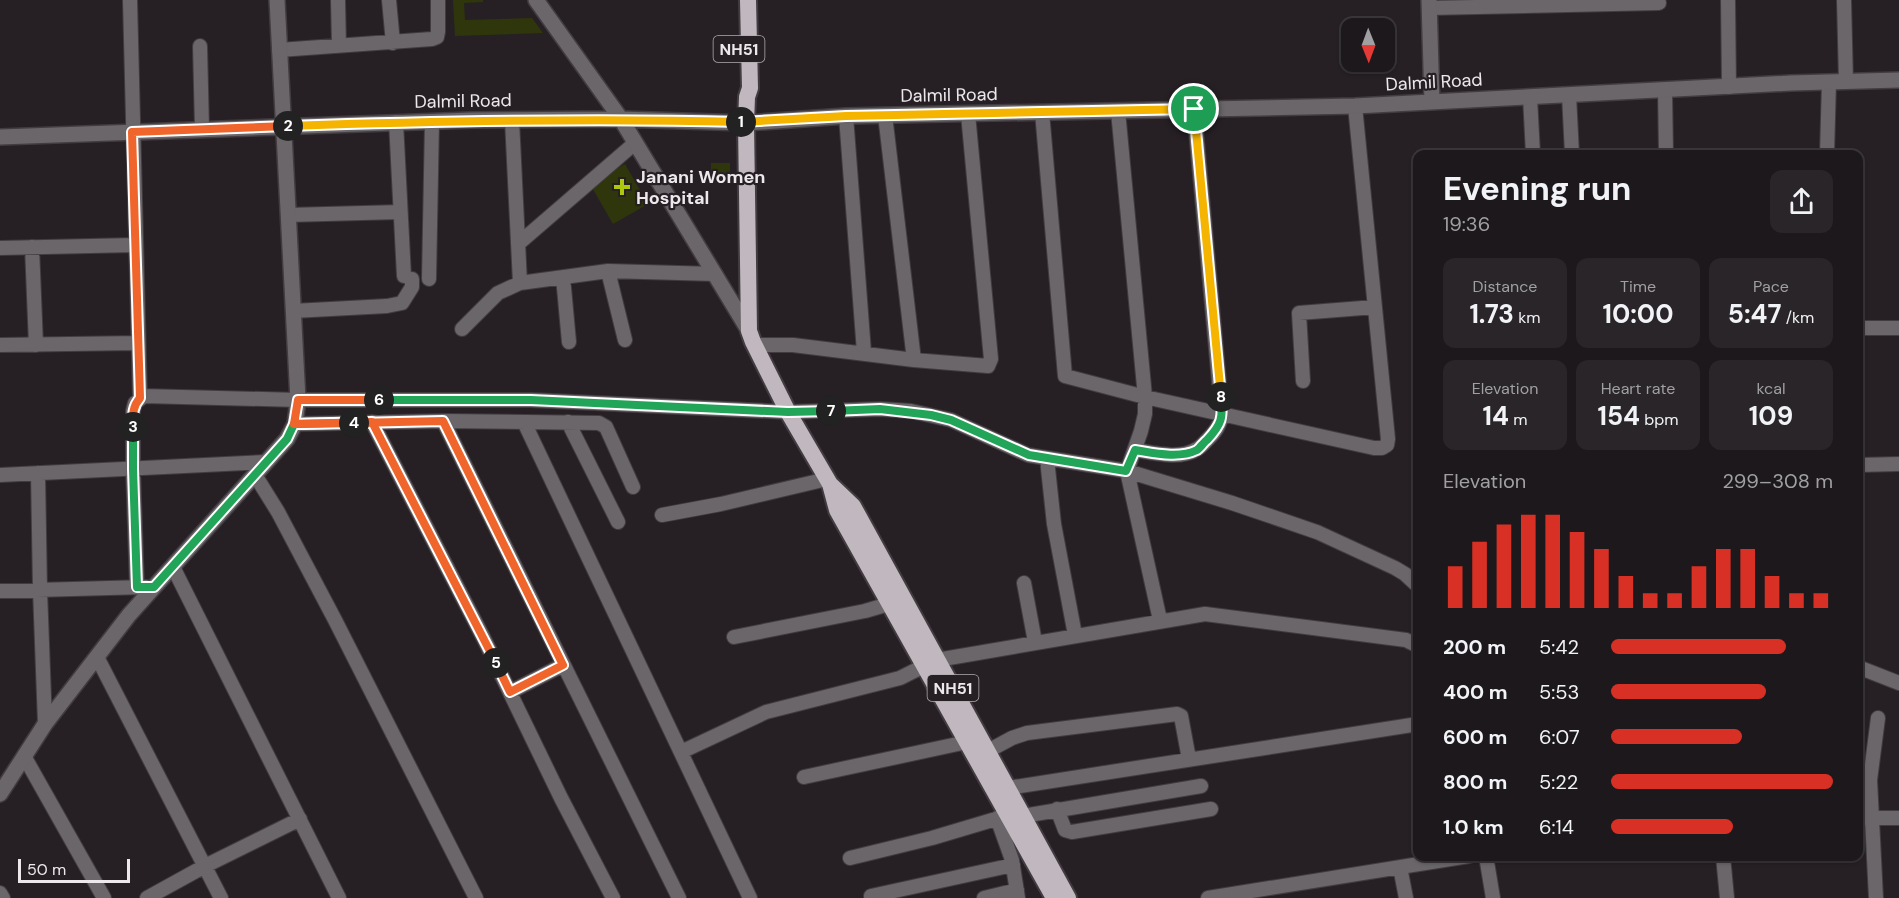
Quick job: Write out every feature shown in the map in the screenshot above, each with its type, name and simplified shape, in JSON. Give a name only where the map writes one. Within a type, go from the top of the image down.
[{"type":"highway","name":"NH51","points":[[737,0],[743,28],[750,88],[747,97],[746,123],[752,338],[788,412],[829,481],[837,510],[897,602],[931,663],[988,752],[1008,788],[1013,815],[1054,898]]},
{"type":"highway","name":"NH51","points":[[743,28],[748,0]]},
{"type":"highway","name":"NH51","points":[[931,663],[967,742],[1068,898]]},
{"type":"street","points":[[130,0],[140,398]]},
{"type":"street","points":[[3,783],[45,724],[129,615],[287,439],[294,424],[298,400],[277,0]]},
{"type":"street","points":[[338,0],[339,46]]},
{"type":"street","points":[[389,0],[393,43]]},
{"type":"street","points":[[279,50],[425,41],[437,37],[438,0]]},
{"type":"street","points":[[536,0],[621,119],[752,338],[914,360],[983,366],[991,364],[968,114]]},
{"type":"street","points":[[1728,0],[1729,87]]},
{"type":"street","points":[[1844,0],[1846,82]]},
{"type":"street","points":[[1432,102],[1429,4],[1659,3]]},
{"type":"street","points":[[200,46],[202,129]]},
{"type":"street","name":"Dalmil Road","points":[[0,137],[432,121],[621,119],[746,123],[846,116],[1355,106],[1899,80]]},
{"type":"street","points":[[1827,150],[1829,82]]},
{"type":"street","points":[[1665,90],[1666,150]]},
{"type":"street","points":[[1569,95],[1572,150]]},
{"type":"street","points":[[1530,97],[1533,150]]},
{"type":"street","points":[[1042,112],[1065,376],[1145,397],[1382,448],[1387,445],[1388,439],[1355,106]]},
{"type":"street","points":[[1135,450],[1179,454],[1197,450],[1215,432],[1222,414],[1194,109]]},
{"type":"street","points":[[1118,111],[1145,397],[1145,414],[1135,450],[1126,471],[1160,620]]},
{"type":"street","points":[[885,115],[914,360]]},
{"type":"street","points":[[846,116],[864,352]]},
{"type":"street","points":[[512,120],[520,283]]},
{"type":"street","points":[[429,279],[432,121]]},
{"type":"street","points":[[293,310],[387,306],[402,303],[412,287],[408,278],[400,212],[396,122]]},
{"type":"street","points":[[518,244],[635,143]]},
{"type":"street","points":[[288,214],[400,212]]},
{"type":"street","points":[[0,248],[135,245]]},
{"type":"street","points":[[32,247],[36,345]]},
{"type":"street","points":[[462,329],[498,293],[520,283],[608,271],[715,274]]},
{"type":"street","points":[[608,271],[625,340]]},
{"type":"street","points":[[564,277],[569,342]]},
{"type":"street","points":[[1303,381],[1299,313],[1375,307]]},
{"type":"street","points":[[1863,328],[1899,328]]},
{"type":"street","points":[[0,345],[138,343]]},
{"type":"street","points":[[137,587],[133,469],[134,411],[135,403],[144,396],[298,400],[531,400],[788,412],[880,409],[931,415],[951,420],[1029,455],[1126,471],[1233,503],[1317,532],[1395,568],[1413,581]]},
{"type":"street","points":[[294,424],[443,421],[599,423],[606,427],[633,487]]},
{"type":"street","points":[[443,421],[679,898]]},
{"type":"street","points":[[372,422],[613,898]]},
{"type":"street","points":[[524,422],[750,898]]},
{"type":"street","points":[[568,422],[618,522]]},
{"type":"street","points":[[1047,459],[1054,524],[1075,635]]},
{"type":"street","points":[[0,475],[266,462]]},
{"type":"street","points":[[1863,465],[1899,464]]},
{"type":"street","points":[[38,473],[45,724]]},
{"type":"street","points":[[255,475],[335,620],[476,898]]},
{"type":"street","points":[[662,515],[829,481]]},
{"type":"street","points":[[172,567],[339,898]]},
{"type":"street","points":[[1024,584],[1035,642]]},
{"type":"street","points":[[0,591],[154,587]]},
{"type":"street","points":[[734,637],[897,602]]},
{"type":"street","points":[[681,752],[766,712],[900,678],[931,663],[1160,620],[1205,614],[1406,640],[1413,644]]},
{"type":"street","points":[[97,657],[221,898]]},
{"type":"street","points":[[510,692],[563,665]]},
{"type":"street","points":[[1863,669],[1899,683]]},
{"type":"street","points":[[988,752],[1012,738],[1027,733],[1177,714],[1181,716],[1189,759]]},
{"type":"street","points":[[1876,898],[1865,818],[1878,718]]},
{"type":"street","points":[[1008,788],[1413,725]]},
{"type":"street","points":[[804,777],[967,742]]},
{"type":"street","points":[[24,756],[104,898]]},
{"type":"street","points":[[850,858],[1013,815],[1201,786]]},
{"type":"street","points":[[1057,809],[1065,830],[1072,832],[1211,808]]},
{"type":"street","points":[[984,898],[1018,894],[1013,865],[1013,815]]},
{"type":"street","points":[[1865,818],[1899,818]]},
{"type":"street","points":[[147,898],[204,866],[300,819]]},
{"type":"street","points":[[1208,898],[1438,861]]},
{"type":"street","points":[[1487,861],[1493,898]]},
{"type":"street","points":[[1723,861],[1727,898]]},
{"type":"street","points":[[871,896],[1013,865]]},
{"type":"street","points":[[1400,867],[1406,898]]},
{"type":"street","points":[[0,893],[3,898]]},
{"type":"building","points":[[453,0],[483,0],[483,2],[464,3],[465,20],[532,18],[543,33],[455,36]]},
{"type":"building","points":[[711,163],[730,163],[730,183],[711,183]]},
{"type":"building","points":[[625,164],[648,204],[613,224],[590,184]]},
{"type":"place","name":"Janani Women Hospital","points":[[622,187]]},
{"type":"route","points":[[1194,109],[846,116],[746,123],[621,119],[472,120],[132,132],[140,398],[135,403],[134,411],[133,469],[137,587],[154,587],[287,439],[294,424],[443,421],[563,665],[510,692],[484,639],[372,422],[294,424],[298,400],[531,400],[788,412],[880,409],[911,411],[951,420],[1029,455],[1126,471],[1135,450],[1162,454],[1179,454],[1197,450],[1215,432],[1222,414],[1194,109]]}]
